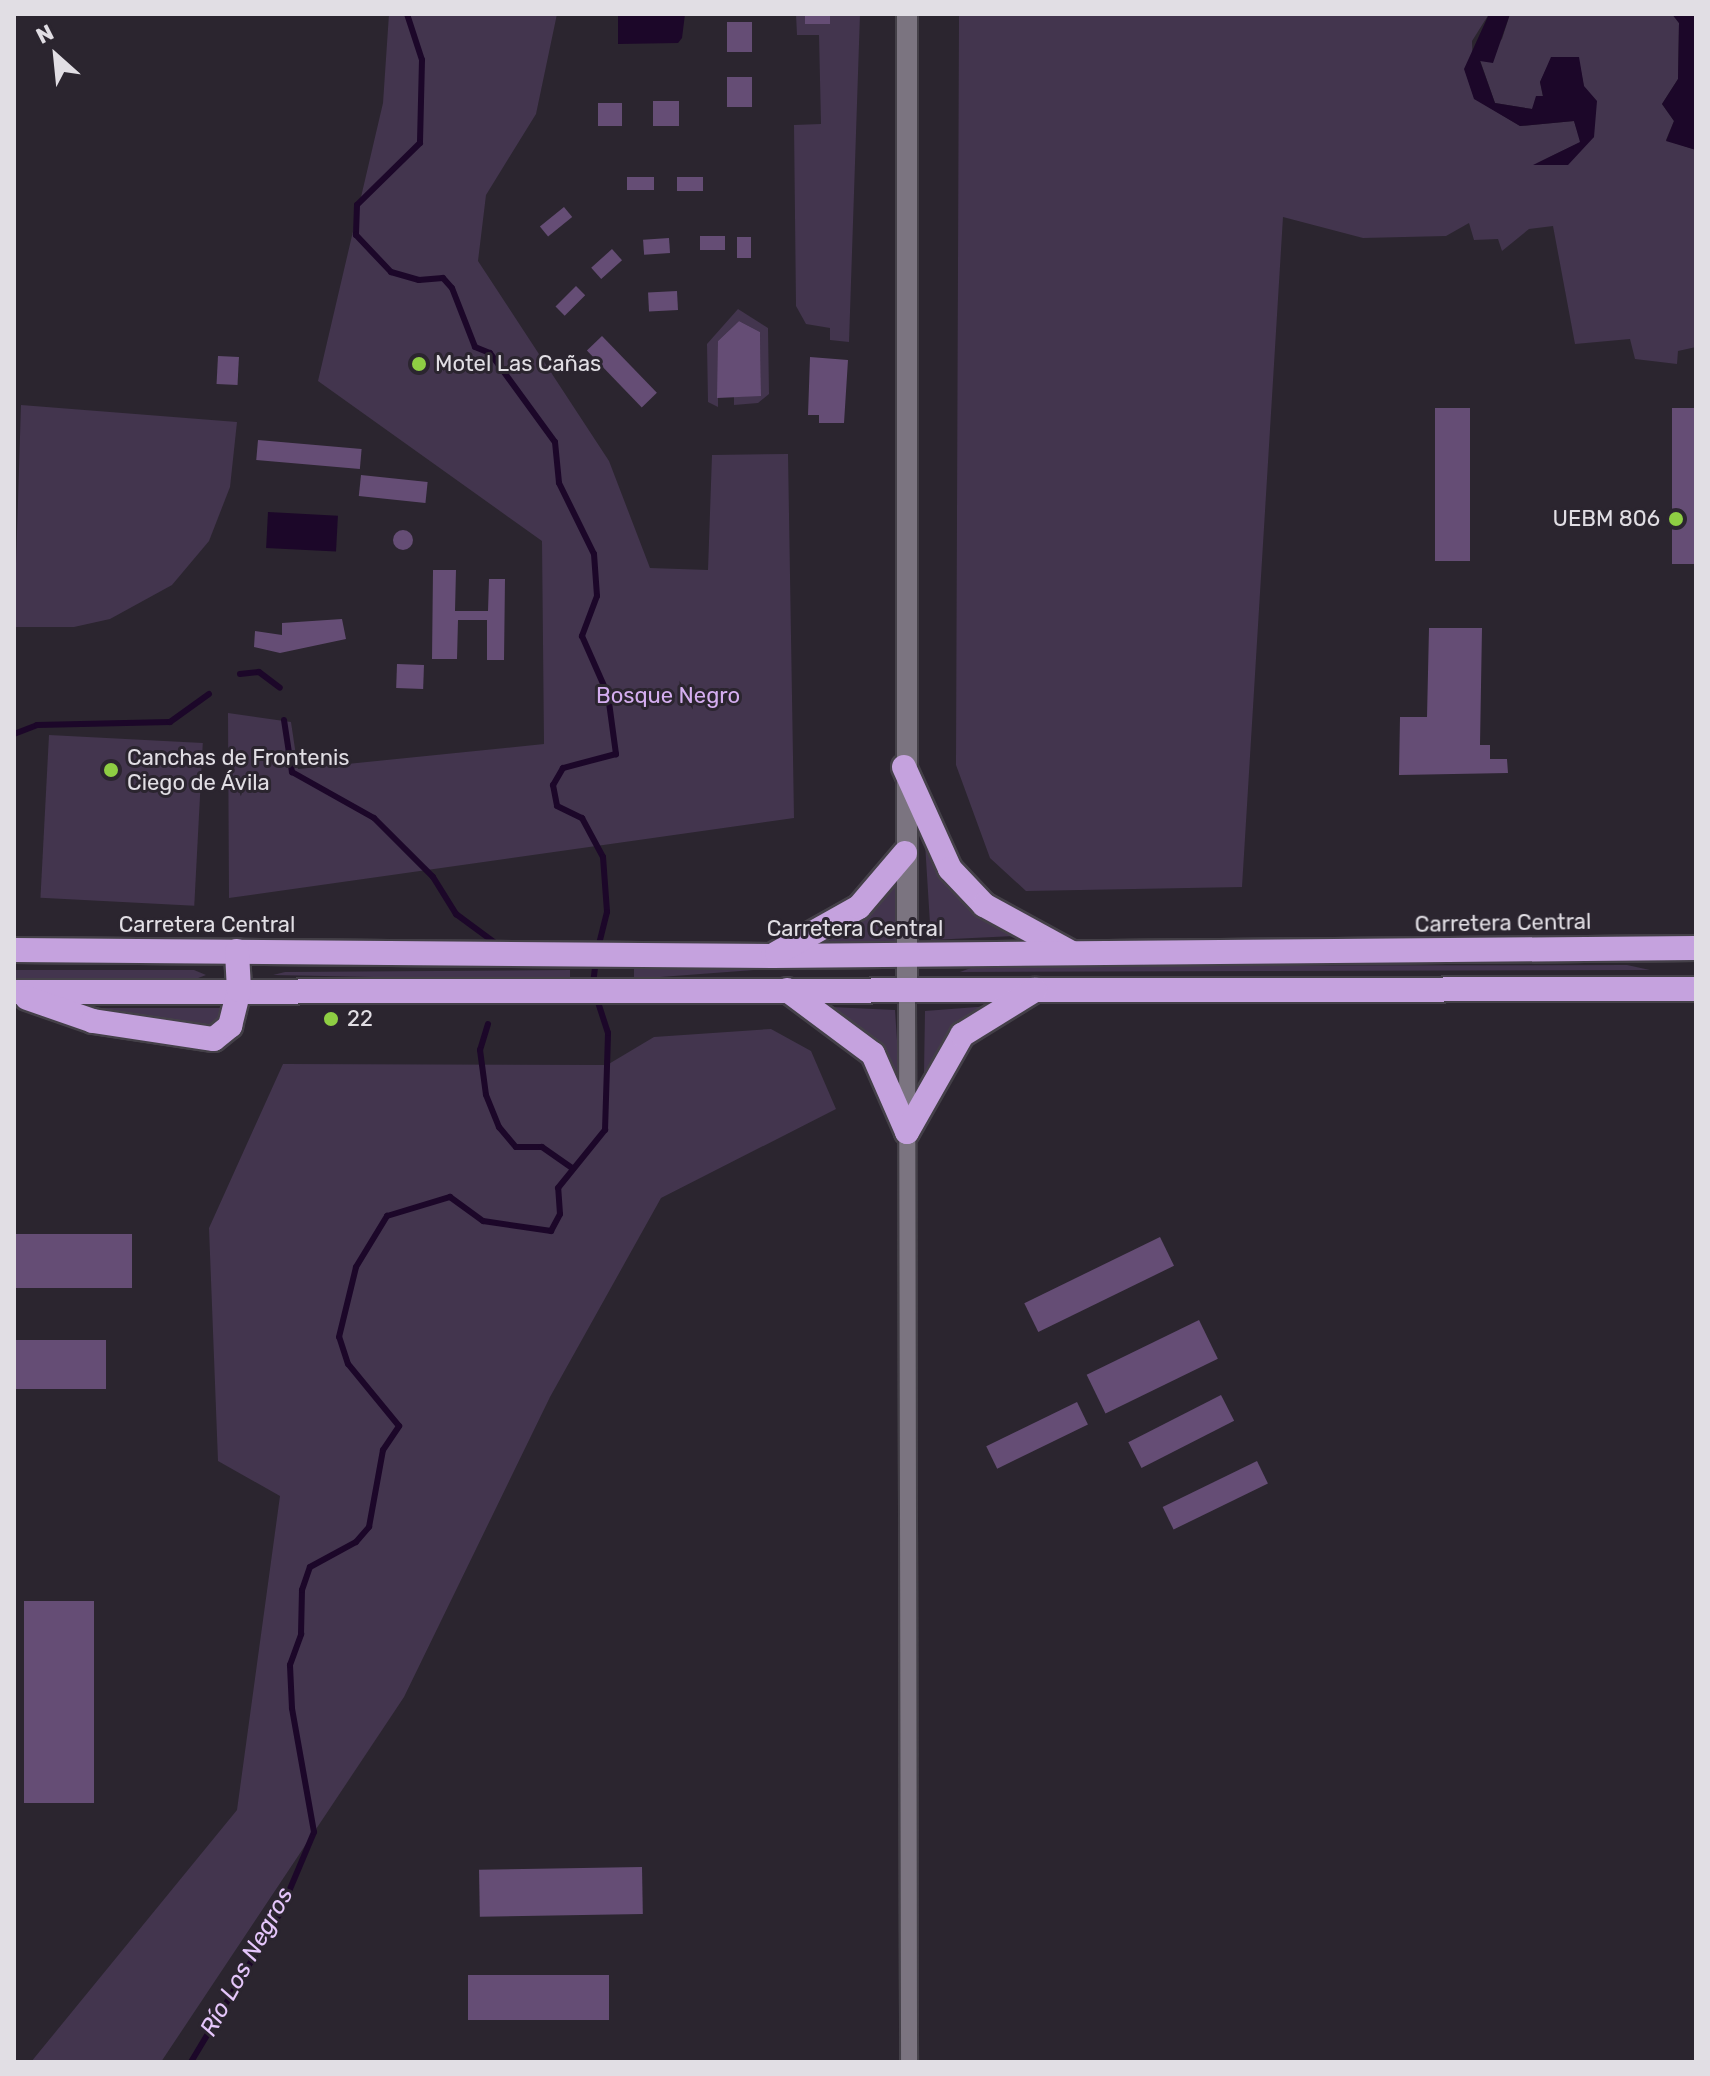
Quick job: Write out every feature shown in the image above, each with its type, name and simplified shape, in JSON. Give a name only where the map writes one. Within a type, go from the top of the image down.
[{"type":"highway","points":[[904,767],[950,869],[984,905],[1076,955]]},
{"type":"highway","points":[[773,956],[859,907],[905,853]]},
{"type":"highway","points":[[1670,988],[1686,948]]},
{"type":"highway","name":"Carretera Central","points":[[14,950],[773,956],[1686,948]]},
{"type":"highway","points":[[14,993],[93,1021],[206,1040],[230,1026],[239,990],[237,951]]},
{"type":"highway","points":[[907,1132],[962,1035],[1040,988]]},
{"type":"highway","points":[[14,993],[1040,988],[1696,989]]},
{"type":"highway","points":[[787,990],[873,1054],[907,1132]]},
{"type":"street","points":[[907,14],[904,767],[909,2062]]},
{"type":"green space","name":"Bosque Negro","points":[[389,14],[557,14],[536,114],[486,195],[478,261],[609,461],[650,568],[708,570],[712,455],[788,454],[794,818],[229,898],[228,713],[291,722],[298,769],[544,744],[542,541],[318,381],[383,103]]},
{"type":"green space","points":[[796,14],[860,14],[849,342],[830,340],[830,328],[806,324],[796,306],[794,125],[821,124],[819,35],[797,35]]},
{"type":"green space","points":[[959,14],[1489,14],[1472,41],[1474,98],[1520,126],[1574,121],[1581,142],[1535,164],[1594,137],[1578,57],[1552,57],[1540,82],[1543,97],[1532,109],[1495,103],[1480,60],[1502,39],[1510,14],[1672,14],[1679,23],[1678,79],[1662,104],[1674,121],[1666,140],[1696,150],[1696,347],[1678,351],[1677,364],[1635,359],[1630,339],[1575,344],[1553,226],[1529,229],[1502,251],[1498,239],[1474,240],[1469,223],[1446,236],[1363,238],[1283,217],[1242,887],[1026,891],[990,858],[956,765]]},
{"type":"green space","points":[[738,309],[768,328],[769,394],[758,403],[734,405],[734,397],[761,395],[760,332],[739,321],[718,341],[718,407],[708,402],[707,344]]},
{"type":"green space","points":[[21,405],[237,422],[230,487],[209,541],[172,585],[110,619],[74,627],[14,627]]},
{"type":"green space","points":[[49,735],[203,743],[194,906],[40,898]]},
{"type":"green space","points":[[925,843],[953,886],[1014,936],[931,940]]},
{"type":"green space","points":[[896,885],[895,942],[823,945],[852,925]]},
{"type":"green space","points":[[1627,965],[1650,970],[960,972],[976,966]]},
{"type":"green space","points":[[885,967],[781,968],[634,979],[634,968]]},
{"type":"green space","points":[[14,970],[194,970],[206,975],[193,980],[14,980]]},
{"type":"green space","points":[[570,970],[570,981],[273,975],[285,972]]},
{"type":"green space","points":[[990,1006],[951,1034],[924,1073],[925,1011]]},
{"type":"green space","points":[[831,1007],[895,1010],[900,1085],[864,1032]]},
{"type":"green space","points":[[84,1008],[226,1008],[214,1028]]},
{"type":"green space","points":[[771,1029],[811,1051],[836,1109],[661,1198],[550,1397],[404,1697],[161,2062],[31,2062],[237,1810],[280,1496],[218,1461],[209,1228],[283,1064],[607,1065],[654,1037]]},
{"type":"shaded area","points":[[618,14],[685,14],[682,38],[678,43],[618,44]]},
{"type":"shaded area","points":[[1489,14],[1510,14],[1493,63],[1480,61],[1495,103],[1532,109],[1536,96],[1543,96],[1540,82],[1551,57],[1579,57],[1584,86],[1597,101],[1594,137],[1568,165],[1533,165],[1580,142],[1574,121],[1520,126],[1474,99],[1464,69]]},
{"type":"shaded area","points":[[1672,14],[1696,14],[1696,150],[1666,141],[1674,121],[1662,104],[1678,79],[1679,23]]},
{"type":"shaded area","points":[[268,512],[338,516],[336,552],[266,548]]},
{"type":"building","points":[[805,14],[830,14],[830,24],[805,24]]},
{"type":"building","points":[[727,22],[752,22],[752,52],[727,52]]},
{"type":"building","points":[[727,77],[752,77],[752,107],[727,107]]},
{"type":"building","points":[[653,101],[679,101],[679,126],[653,126]]},
{"type":"building","points":[[598,103],[622,103],[622,126],[598,126]]},
{"type":"building","points":[[627,177],[654,177],[654,190],[627,190]]},
{"type":"building","points":[[677,177],[703,177],[703,191],[677,191]]},
{"type":"building","points":[[564,207],[572,217],[548,237],[540,227]]},
{"type":"building","points":[[700,236],[725,236],[725,250],[700,250]]},
{"type":"building","points":[[737,237],[751,237],[751,258],[737,258]]},
{"type":"building","points":[[669,238],[670,253],[644,255],[643,240]]},
{"type":"building","points":[[612,249],[622,260],[601,279],[591,268]]},
{"type":"building","points":[[576,286],[585,295],[565,316],[555,307]]},
{"type":"building","points":[[677,291],[678,310],[649,311],[648,293]]},
{"type":"building","points":[[739,321],[760,332],[761,396],[717,398],[718,341]]},
{"type":"building","points":[[602,336],[657,393],[642,407],[587,351]]},
{"type":"building","points":[[218,356],[239,357],[238,385],[217,384]]},
{"type":"building","points":[[810,357],[848,360],[844,423],[819,423],[819,415],[808,415]]},
{"type":"building","points":[[1435,408],[1470,408],[1470,561],[1435,561]]},
{"type":"building","points":[[1672,408],[1696,408],[1696,564],[1672,564]]},
{"type":"building","points":[[258,440],[362,449],[360,469],[256,460]]},
{"type":"building","points":[[361,475],[428,482],[425,503],[359,496]]},
{"type":"building","points":[[403,530],[410,533],[413,540],[410,547],[403,550],[396,547],[393,540],[396,533]]},
{"type":"building","points":[[433,570],[456,570],[455,611],[488,611],[489,579],[505,579],[504,660],[487,660],[487,620],[458,620],[457,659],[432,659]]},
{"type":"building","points":[[342,619],[346,639],[280,653],[254,647],[255,631],[282,635],[282,623]]},
{"type":"building","points":[[1429,628],[1482,628],[1480,745],[1490,745],[1490,759],[1507,759],[1508,773],[1399,775],[1400,717],[1427,717]]},
{"type":"building","points":[[397,664],[424,665],[423,689],[396,688]]},
{"type":"building","points":[[14,1234],[132,1234],[132,1288],[14,1288]]},
{"type":"building","points":[[1160,1237],[1174,1266],[1038,1332],[1024,1303]]},
{"type":"building","points":[[1199,1320],[1218,1359],[1106,1413],[1087,1375]]},
{"type":"building","points":[[14,1340],[106,1340],[106,1389],[14,1389]]},
{"type":"building","points":[[1221,1395],[1234,1421],[1142,1468],[1128,1442]]},
{"type":"building","points":[[1077,1402],[1088,1424],[997,1469],[986,1446]]},
{"type":"building","points":[[1257,1461],[1268,1483],[1174,1529],[1163,1507]]},
{"type":"building","points":[[24,1601],[94,1601],[94,1803],[24,1803]]},
{"type":"building","points":[[642,1867],[643,1914],[480,1917],[479,1870]]},
{"type":"building","points":[[468,1975],[609,1975],[609,2020],[468,2020]]},
{"type":"waterway","name":"Río Los Negros","points":[[407,14],[422,60],[420,143],[357,205],[356,235],[391,272],[419,280],[443,278],[452,288],[475,347],[490,353],[555,442],[559,483],[594,554],[597,596],[582,636],[608,695],[616,754],[563,768],[553,785],[557,806],[582,818],[603,857],[607,912],[598,949]]},
{"type":"waterway","points":[[240,674],[259,672],[280,688]]},
{"type":"waterway","points":[[14,734],[37,725],[170,722],[209,694]]},
{"type":"waterway","points":[[284,720],[292,772],[374,818],[433,877],[456,914],[498,945]]},
{"type":"waterway","name":"Río Los Negros","points":[[593,984],[596,960]]},
{"type":"waterway","name":"Río Los Negros","points":[[191,2062],[279,1915],[314,1832],[292,1708],[290,1665],[301,1634],[302,1590],[310,1567],[356,1542],[369,1527],[383,1450],[399,1426],[348,1364],[339,1337],[356,1267],[387,1216],[450,1197],[483,1221],[551,1231],[560,1214],[558,1188],[605,1130],[608,1033],[596,995]]},
{"type":"waterway","points":[[488,1024],[480,1050],[486,1095],[499,1127],[516,1147],[542,1147],[573,1169]]},
{"type":"place","name":"Motel Las Cañas","points":[[419,364]]},
{"type":"place","name":"UEBM 806","points":[[1676,519]]},
{"type":"place","name":"Canchas de Frontenis Ciego de Ávila","points":[[111,770]]},
{"type":"place","name":"22","points":[[331,1019]]}]
